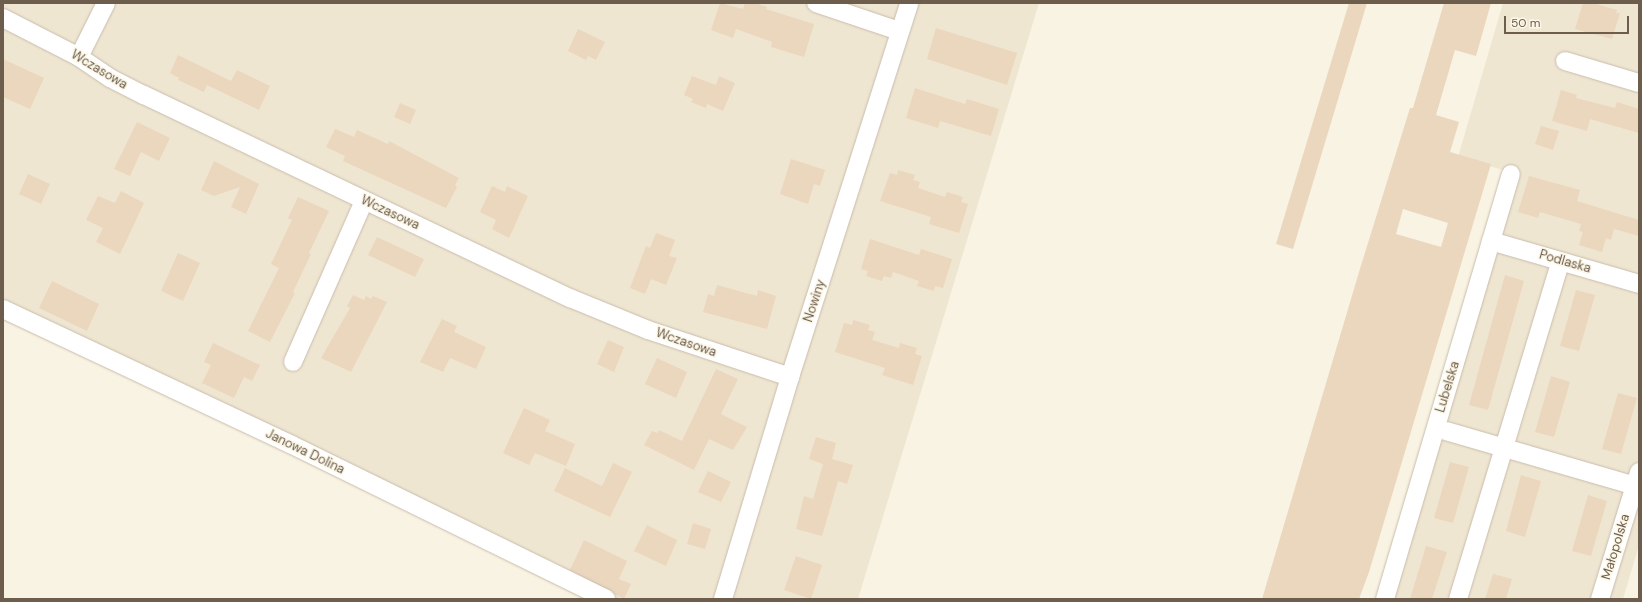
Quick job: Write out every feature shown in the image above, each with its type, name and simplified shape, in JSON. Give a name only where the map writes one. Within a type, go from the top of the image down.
[{"type":"street","points":[[79,57],[106,3]]},
{"type":"street","points":[[816,3],[900,31]]},
{"type":"street","name":"Nowiny","points":[[723,599],[790,377],[909,3]]},
{"type":"street","name":"Wczasowa","points":[[3,18],[79,57],[116,82],[594,309],[690,344],[790,377]]},
{"type":"street","points":[[1565,61],[1639,83]]},
{"type":"street","name":"Lubelska","points":[[1385,599],[1511,174]]},
{"type":"street","points":[[292,362],[364,201]]},
{"type":"street","name":"Podlaska","points":[[1491,241],[1639,284]]},
{"type":"street","points":[[1458,599],[1561,261]]},
{"type":"street","name":"Janowa Dolina","points":[[3,309],[313,455],[606,599]]},
{"type":"street","points":[[1446,431],[1504,448],[1637,479]]},
{"type":"street","name":"Małopolska","points":[[1600,599],[1637,479]]},
{"type":"shaded area","points":[[3,3],[1039,3],[858,599],[618,599],[271,430],[3,304]]},
{"type":"shaded area","points":[[1503,3],[1639,3],[1639,545],[1623,599],[1393,599],[1510,172],[1458,157]]},
{"type":"building","points":[[720,3],[743,9],[745,3],[755,3],[767,7],[766,9],[814,24],[804,57],[771,47],[772,42],[736,29],[733,38],[711,30]]},
{"type":"building","points":[[1349,3],[1367,3],[1293,249],[1276,244]]},
{"type":"building","points":[[1444,3],[1491,3],[1476,56],[1455,50],[1436,115],[1459,122],[1450,152],[1491,164],[1369,572],[1359,599],[1262,599],[1359,272],[1410,108],[1413,108]],"holes":[[[1403,209],[1448,223],[1441,247],[1396,234]]]},
{"type":"building","points":[[1583,3],[1593,3],[1617,10],[1616,13],[1620,13],[1612,39],[1575,29]]},
{"type":"building","points":[[936,28],[1017,53],[1007,85],[927,59]]},
{"type":"building","points":[[578,29],[605,42],[596,60],[588,56],[586,60],[568,51]]},
{"type":"building","points":[[178,55],[231,81],[237,70],[270,86],[259,110],[207,85],[204,92],[178,80],[179,78],[170,73]]},
{"type":"building","points":[[3,59],[44,78],[30,109],[3,97]]},
{"type":"building","points":[[692,76],[716,85],[719,76],[735,83],[723,111],[707,104],[706,108],[691,102],[693,99],[684,95]]},
{"type":"building","points":[[915,88],[965,104],[967,99],[999,109],[991,136],[940,121],[938,128],[906,118]]},
{"type":"building","points":[[1561,90],[1577,95],[1576,98],[1615,108],[1617,102],[1639,109],[1639,133],[1590,119],[1587,131],[1552,121]]},
{"type":"building","points":[[400,103],[416,110],[410,124],[394,117]]},
{"type":"building","points":[[137,122],[170,138],[159,161],[141,152],[130,176],[114,169]]},
{"type":"building","points":[[1541,126],[1559,131],[1553,150],[1535,144]]},
{"type":"building","points":[[335,129],[354,137],[357,130],[388,144],[389,141],[459,178],[455,185],[457,187],[446,208],[343,161],[345,156],[326,147]]},
{"type":"building","points":[[791,159],[825,170],[820,186],[814,184],[808,204],[780,194]]},
{"type":"building","points":[[214,161],[259,184],[246,214],[231,207],[240,187],[214,196],[201,190]]},
{"type":"building","points":[[898,170],[915,175],[913,180],[920,182],[918,188],[945,197],[947,192],[963,197],[961,202],[968,204],[959,233],[929,224],[931,217],[880,201],[890,173],[897,175]]},
{"type":"building","points":[[28,174],[50,184],[41,204],[19,194]]},
{"type":"building","points":[[1529,176],[1580,190],[1577,201],[1639,220],[1639,236],[1614,229],[1611,240],[1606,238],[1602,252],[1579,245],[1583,232],[1579,231],[1581,224],[1540,212],[1538,218],[1518,212]]},
{"type":"building","points":[[492,186],[505,192],[507,186],[528,196],[509,238],[492,229],[496,220],[480,212]]},
{"type":"building","points":[[121,191],[144,203],[120,254],[96,242],[103,228],[86,220],[98,196],[115,203]]},
{"type":"building","points":[[298,197],[329,211],[309,253],[311,254],[293,292],[295,293],[270,342],[248,331],[279,268],[271,264],[292,220],[288,218]]},
{"type":"building","points":[[656,233],[675,240],[669,256],[677,258],[666,285],[651,279],[645,294],[630,288],[646,246],[650,248]]},
{"type":"building","points":[[377,237],[424,259],[415,277],[368,255]]},
{"type":"building","points":[[870,239],[919,255],[921,249],[952,259],[943,288],[935,286],[934,291],[917,286],[919,281],[893,272],[891,278],[884,276],[882,281],[866,276],[868,271],[861,269]]},
{"type":"building","points":[[178,253],[200,263],[183,301],[161,291]]},
{"type":"building","points":[[1505,275],[1524,281],[1488,410],[1469,405]]},
{"type":"building","points":[[52,281],[99,304],[87,331],[39,308]]},
{"type":"building","points":[[717,285],[757,296],[758,290],[776,296],[767,329],[703,312],[708,294],[714,296]]},
{"type":"building","points":[[1576,290],[1595,295],[1579,351],[1560,346]]},
{"type":"building","points":[[353,295],[364,300],[366,296],[371,299],[373,296],[387,302],[351,372],[321,358],[350,308],[347,306]]},
{"type":"building","points":[[442,319],[457,326],[454,332],[486,347],[476,369],[450,358],[443,372],[420,362]]},
{"type":"building","points":[[853,320],[870,325],[868,330],[875,332],[872,340],[899,348],[900,343],[917,348],[915,354],[922,356],[913,385],[882,375],[885,368],[835,352],[844,323],[852,325]]},
{"type":"building","points":[[608,340],[624,347],[614,372],[597,364]]},
{"type":"building","points":[[213,343],[260,365],[252,381],[244,377],[234,398],[202,383],[211,365],[204,362]]},
{"type":"building","points":[[657,358],[687,372],[676,398],[645,384]]},
{"type":"building","points":[[716,369],[738,379],[721,414],[747,427],[733,450],[709,439],[694,470],[644,445],[652,431],[658,433],[659,430],[682,441]]},
{"type":"building","points":[[1551,376],[1570,382],[1554,437],[1535,432]]},
{"type":"building","points":[[1618,393],[1637,398],[1621,454],[1602,449]]},
{"type":"building","points":[[524,408],[550,420],[545,431],[575,444],[566,466],[535,453],[529,465],[503,453]]},
{"type":"building","points":[[816,437],[836,443],[832,459],[853,465],[847,484],[838,481],[822,536],[796,529],[804,496],[813,499],[823,464],[809,459]]},
{"type":"building","points":[[1450,462],[1469,467],[1453,523],[1434,518]]},
{"type":"building","points":[[613,463],[632,472],[610,517],[554,491],[565,468],[602,486]]},
{"type":"building","points":[[708,471],[731,482],[721,502],[698,492]]},
{"type":"building","points":[[1521,475],[1541,481],[1525,537],[1506,531]]},
{"type":"building","points":[[1588,495],[1607,501],[1591,556],[1572,551]]},
{"type":"building","points":[[693,523],[711,529],[705,549],[687,544]]},
{"type":"building","points":[[647,525],[677,540],[666,566],[634,551]]},
{"type":"building","points":[[584,540],[627,561],[619,579],[631,584],[624,599],[570,570]]},
{"type":"building","points":[[1426,546],[1447,552],[1432,599],[1410,599]]},
{"type":"building","points":[[796,556],[822,565],[811,599],[784,590]]},
{"type":"building","points":[[1493,574],[1512,579],[1506,599],[1485,599]]}]
